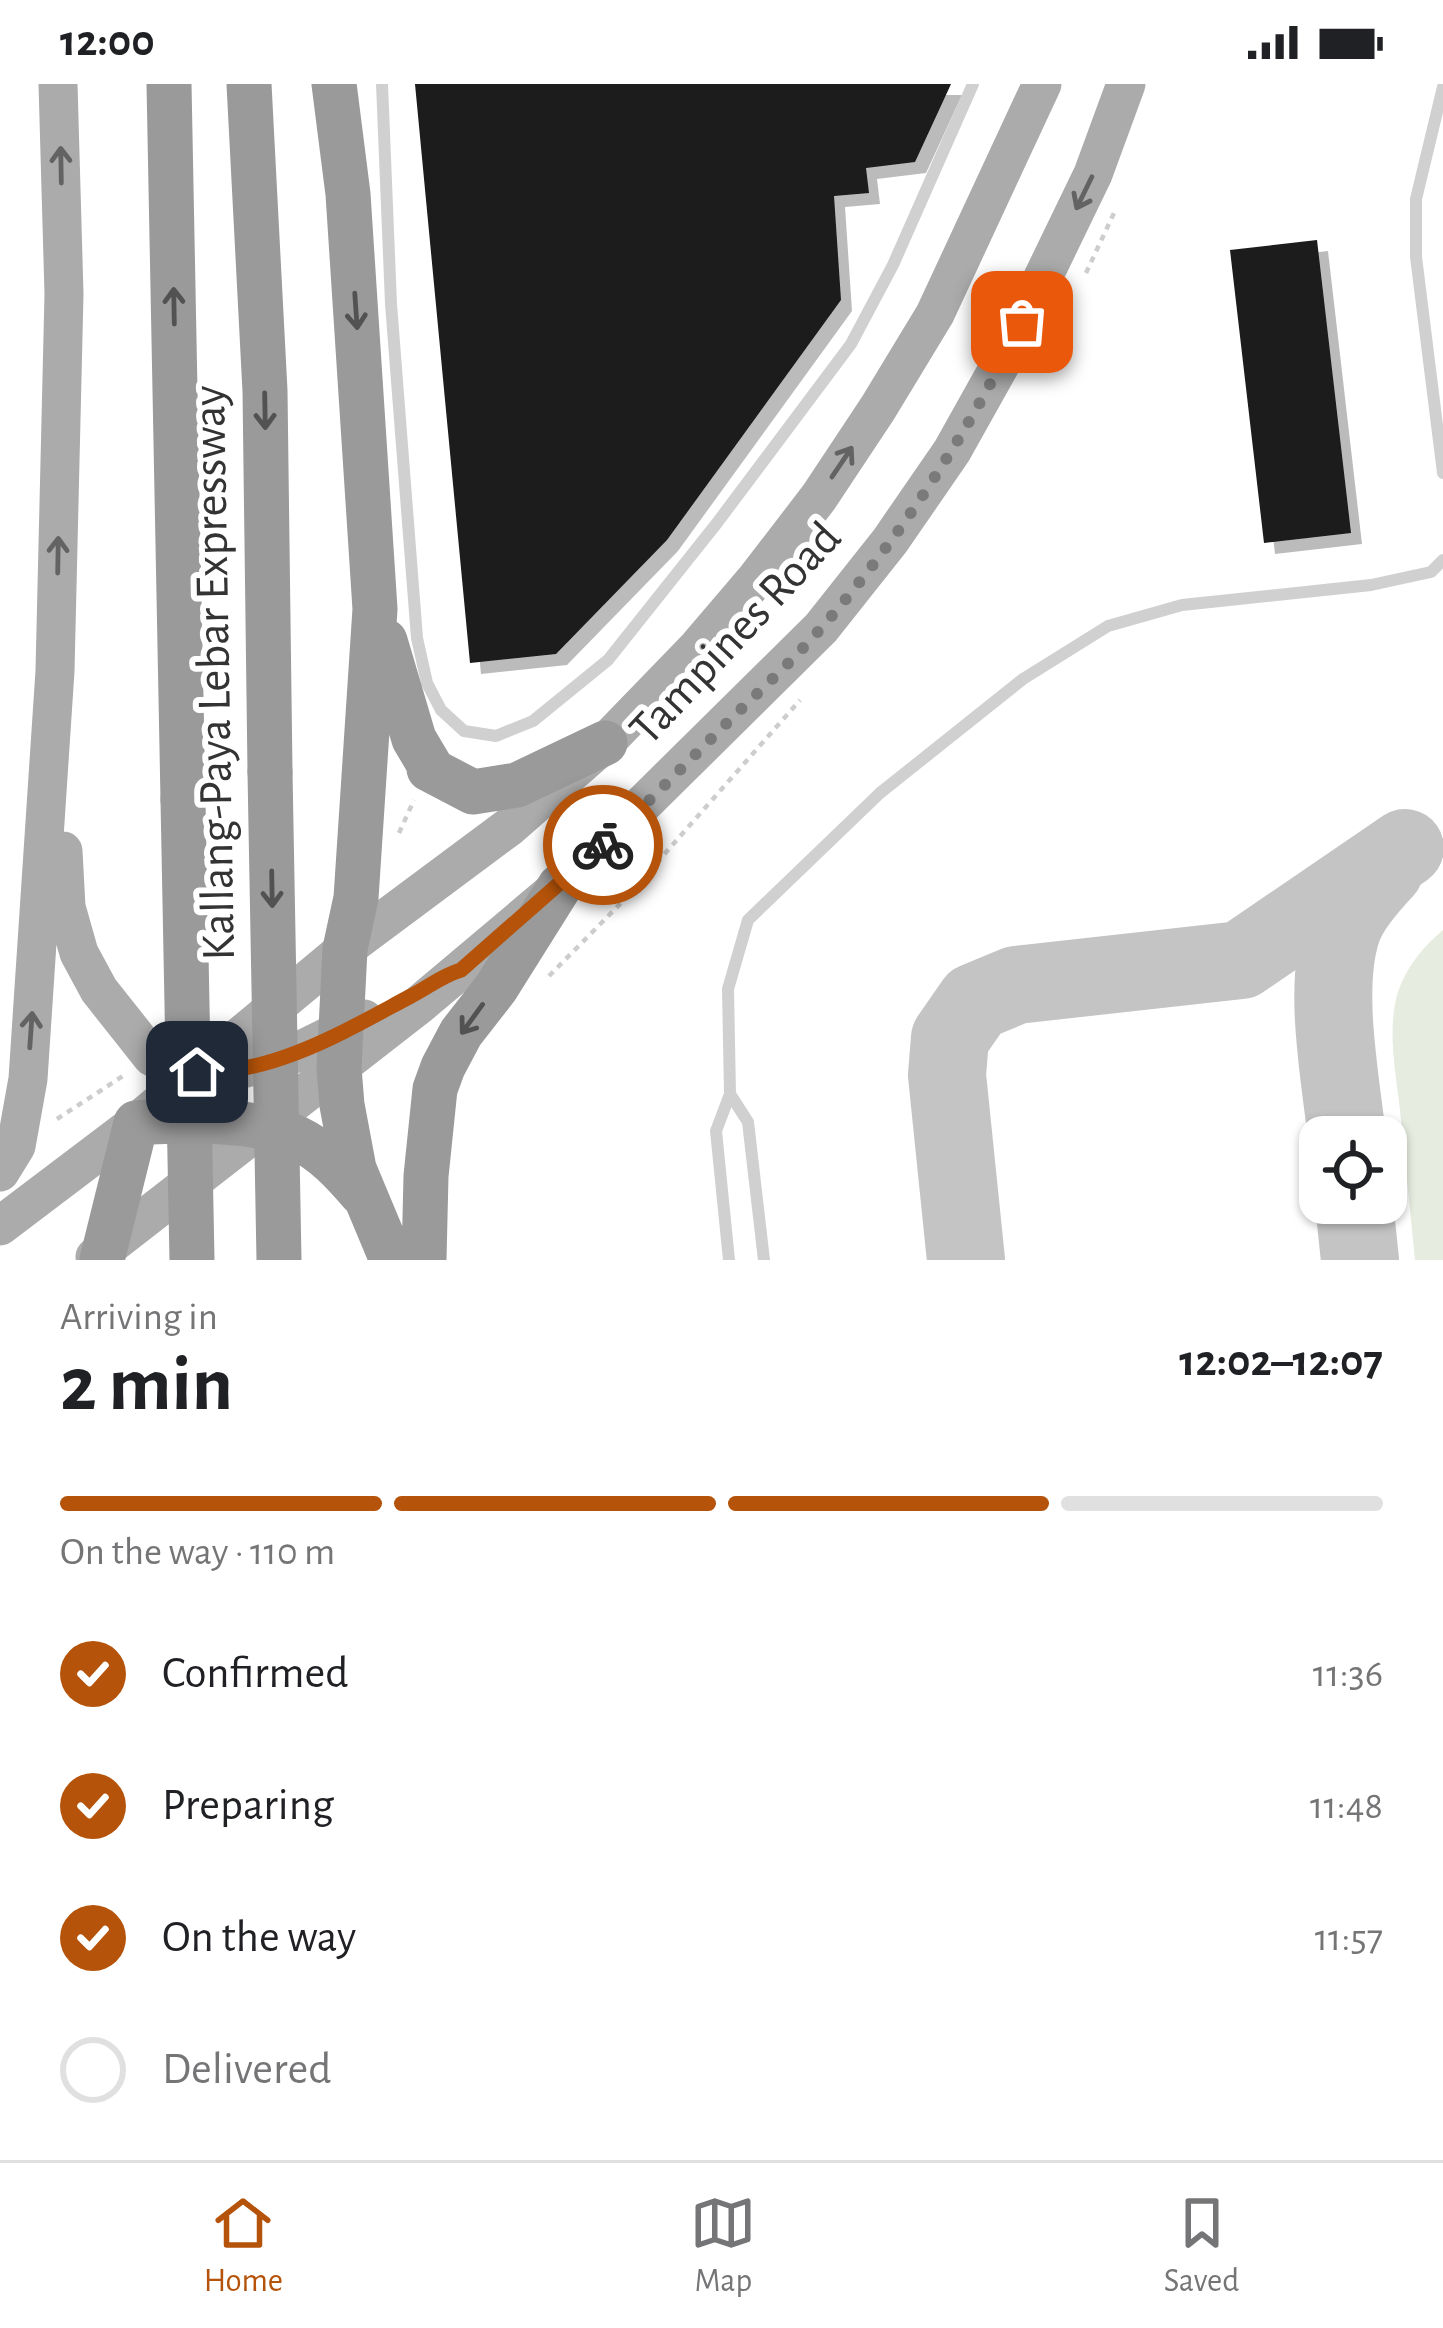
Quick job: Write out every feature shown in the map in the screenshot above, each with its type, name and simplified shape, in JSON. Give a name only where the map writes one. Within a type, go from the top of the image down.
[{"type":"highway","name":"Kallang-Paya Lebar Expressway","points":[[170,84],[192,1260]]},
{"type":"highway","name":"Kallang-Paya Lebar Expressway","points":[[250,84],[265,392],[279,1260]]},
{"type":"highway","points":[[334,84],[348,194],[376,609],[356,898],[345,949],[342,1105],[354,1169],[392,1260]]},
{"type":"highway","points":[[376,609],[414,739],[429,769],[473,792],[517,785],[604,743]]},
{"type":"highway","points":[[424,1260],[426,1176],[443,1067],[560,886]]},
{"type":"highway","points":[[98,1257],[136,1123],[215,1122],[288,1134],[334,1163],[364,1197]]},
{"type":"main road","points":[[0,1172],[16,1146],[28,1079],[55,671],[64,294],[58,84]]},
{"type":"main road","name":"Tampines Road","points":[[0,1226],[136,1123],[345,949],[508,827],[604,743],[698,646],[819,496],[935,314],[1042,84]]},
{"type":"main road","name":"Tampines Road","points":[[340,1050],[441,976],[461,970],[560,886],[821,628],[890,541],[952,451],[1004,358],[1094,174],[1126,84]]},
{"type":"main road","points":[[55,671],[66,908],[79,953],[100,990],[152,1057],[197,1072],[235,1071],[340,1050]]},
{"type":"main road","points":[[98,1257],[259,1128],[340,1050]]},
{"type":"lane","points":[[382,84],[391,304],[417,638],[428,683],[441,710],[464,730],[496,736],[533,722],[608,660],[851,344],[893,265],[973,84]]},
{"type":"lane","points":[[1443,87],[1416,200],[1416,257],[1443,473]]},
{"type":"lane","points":[[729,1260],[716,1131],[730,1094],[728,989],[748,920],[880,793],[1023,679],[1108,626],[1182,605],[1371,585],[1431,572],[1443,560]]},
{"type":"lane","points":[[730,1094],[748,1122],[764,1260]]},
{"type":"path","points":[[394,843],[429,769]]},
{"type":"shaded area","points":[[1443,930],[1443,1260],[1415,1260],[1407,1186],[1407,1116],[1399,1116],[1394,1065],[1395,1003],[1407,972]]},
{"type":"building","points":[[415,84],[951,84],[915,162],[866,168],[869,193],[834,196],[841,300],[667,540],[556,654],[470,663]]},
{"type":"building","points":[[1317,240],[1351,533],[1264,543],[1230,250]]},
{"type":"taxiway","points":[[966,1260],[947,1075],[950,1038],[975,1002],[1016,985],[1241,960],[1405,848]]},
{"type":"taxiway","points":[[1345,1116],[1335,1032],[1336,953],[1349,914],[1385,869]]},
{"type":"taxiway","points":[[1356,1224],[1360,1260]]},
{"type":"way so far","points":[[603,845],[821,628],[890,541],[952,451],[1022,322]]},
{"type":"route","points":[[197,1072],[235,1071],[287,1057],[461,970],[603,845]]}]
